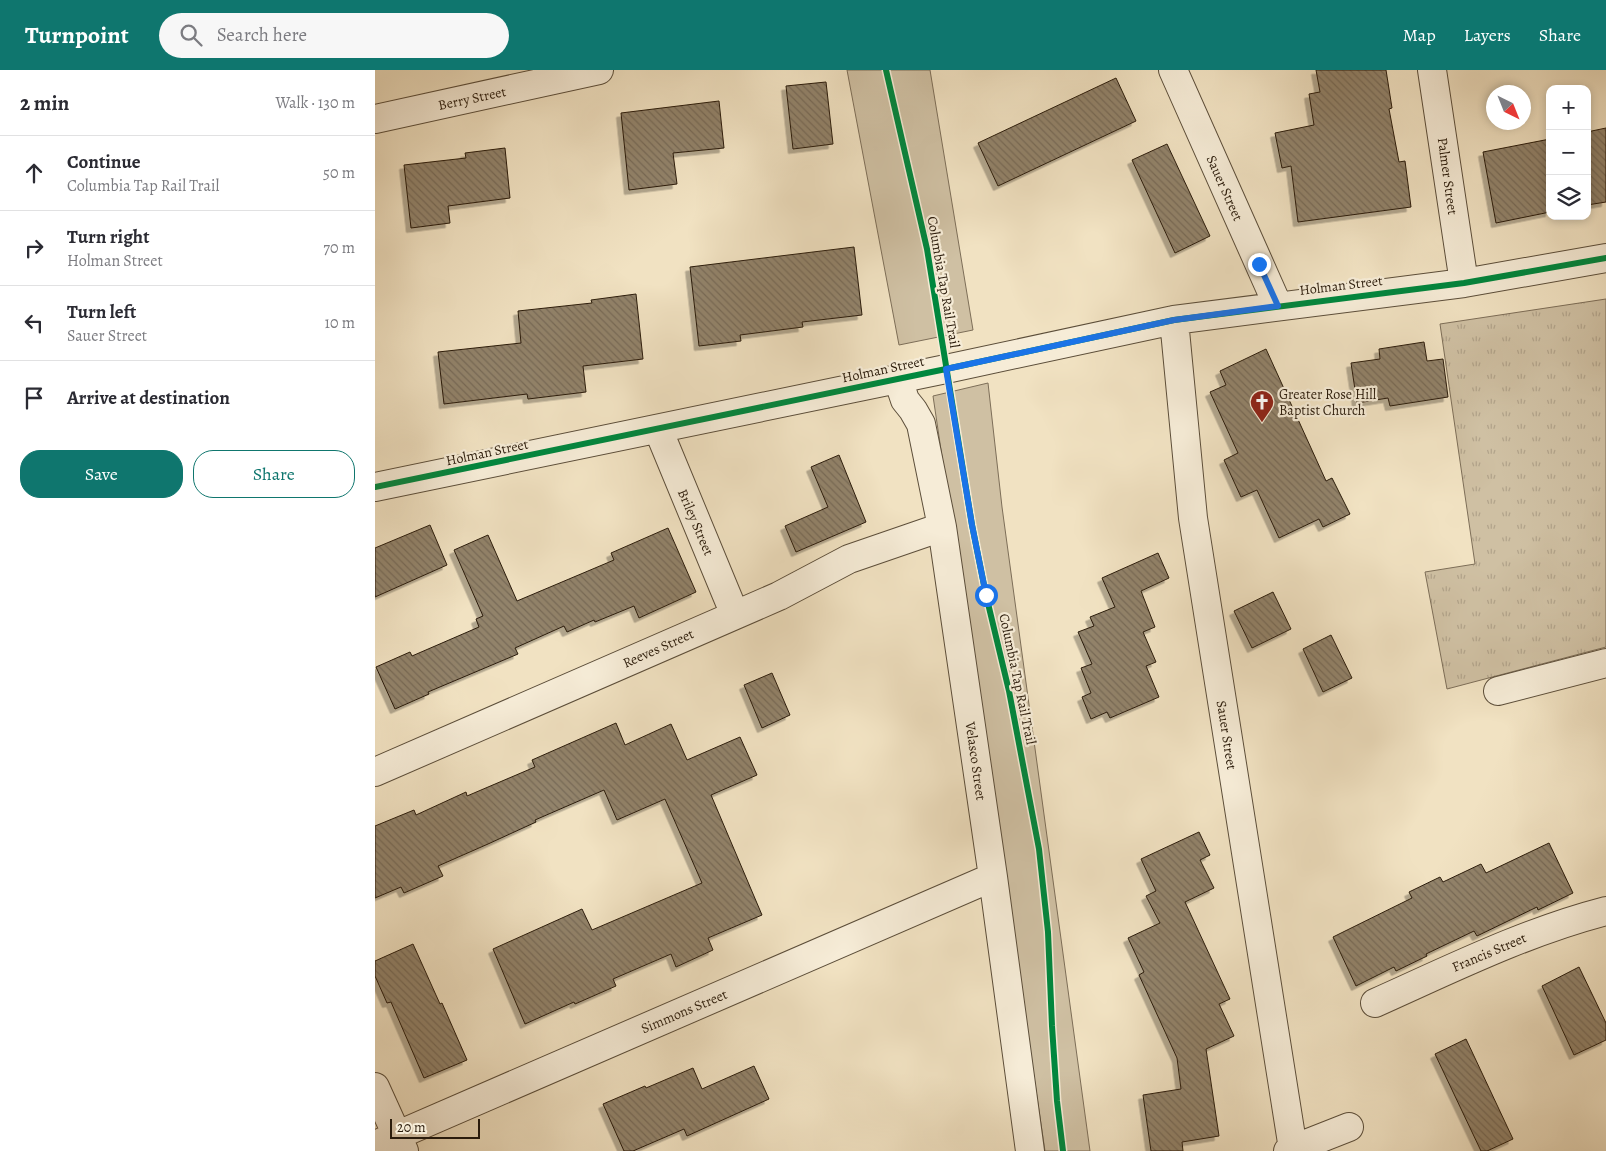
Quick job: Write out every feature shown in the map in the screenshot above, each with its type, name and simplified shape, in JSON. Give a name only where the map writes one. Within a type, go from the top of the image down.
[{"type":"street","name":"Berry Street","points":[[375,119],[599,70]]},
{"type":"street","name":"Sauer Street","points":[[1173,70],[1278,306]]},
{"type":"street","name":"Palmer Street","points":[[1432,70],[1464,283]]},
{"type":"street","name":"Holman Street","points":[[375,487],[1174,320],[1464,283],[1606,258]]},
{"type":"street","name":"Sauer Street","points":[[1174,320],[1193,518],[1291,1150]]},
{"type":"street","name":"Velasco Street","points":[[898,379],[905,400],[921,424],[942,527],[993,877],[1030,1151]]},
{"type":"street","name":"Briley Street","points":[[658,429],[735,615]]},
{"type":"street","name":"Reeves Street","points":[[375,772],[779,596],[849,559],[942,527]]},
{"type":"street","points":[[1498,691],[1606,663]]},
{"type":"street","name":"Simmons Street","points":[[392,1144],[993,877]]},
{"type":"street","name":"Francis Street","points":[[1375,1003],[1518,939],[1573,919],[1606,911]]},
{"type":"street","points":[[375,1087],[392,1144]]},
{"type":"street","points":[[1291,1150],[1349,1127]]},
{"type":"green space","points":[[847,70],[930,70],[973,330],[899,345]]},
{"type":"green space","points":[[1606,299],[1606,647],[1447,689],[1425,572],[1475,564],[1440,324]]},
{"type":"green space","points":[[988,383],[1002,507],[1090,1151],[1045,1151],[933,396]]},
{"type":"building","points":[[1316,70],[1386,70],[1392,108],[1389,109],[1399,162],[1405,161],[1411,207],[1298,222],[1291,166],[1282,168],[1275,133],[1314,125],[1309,94],[1320,92]]},
{"type":"building","points":[[1116,78],[1136,121],[998,186],[978,143]]},
{"type":"building","points":[[826,82],[833,144],[793,149],[786,86]]},
{"type":"building","points":[[719,101],[724,148],[673,153],[677,184],[629,190],[621,113]]},
{"type":"building","points":[[1606,128],[1606,202],[1591,204],[1591,175],[1591,131]]},
{"type":"building","points":[[1546,140],[1546,213],[1496,223],[1483,152]]},
{"type":"building","points":[[1167,144],[1210,236],[1175,253],[1132,160]]},
{"type":"building","points":[[505,148],[510,198],[448,206],[450,223],[411,228],[404,165],[466,158],[465,153]]},
{"type":"building","points":[[854,247],[862,315],[802,322],[803,327],[740,335],[741,341],[699,346],[690,267]]},
{"type":"building","points":[[636,294],[643,359],[583,366],[586,392],[528,399],[527,394],[444,404],[438,352],[521,343],[518,311],[592,303],[591,300]]},
{"type":"building","points":[[1424,342],[1427,361],[1443,359],[1448,397],[1390,406],[1388,398],[1357,403],[1351,363],[1380,359],[1379,349]]},
{"type":"building","name":"Greater Rose Hill Baptist Church","points":[[1266,349],[1326,481],[1332,478],[1350,514],[1323,527],[1319,519],[1279,538],[1257,490],[1241,497],[1224,460],[1238,453],[1210,392],[1226,385],[1220,371]]},
{"type":"building","points":[[839,455],[866,522],[796,552],[785,526],[828,507],[811,467]]},
{"type":"building","points":[[430,525],[447,565],[375,597],[375,548]]},
{"type":"building","points":[[668,528],[696,592],[639,618],[634,606],[567,632],[564,626],[515,648],[518,654],[428,692],[429,694],[395,709],[376,667],[410,652],[412,656],[479,627],[476,619],[483,616],[454,550],[488,535],[517,601],[614,560],[611,553]]},
{"type":"building","points":[[1158,553],[1169,578],[1141,591],[1155,627],[1143,632],[1156,662],[1146,666],[1159,697],[1110,718],[1107,712],[1091,719],[1082,697],[1091,693],[1081,668],[1092,664],[1078,632],[1094,626],[1090,617],[1115,607],[1102,578]]},
{"type":"building","points":[[1273,592],[1291,629],[1252,648],[1234,611]]},
{"type":"building","points":[[1331,635],[1352,678],[1323,692],[1303,649]]},
{"type":"building","points":[[772,673],[790,715],[762,728],[744,685]]},
{"type":"building","points":[[616,723],[625,745],[671,724],[687,760],[740,737],[757,775],[711,795],[762,915],[708,938],[713,950],[676,967],[671,954],[613,979],[616,986],[525,1024],[493,949],[582,909],[592,930],[702,883],[665,799],[617,820],[604,790],[438,866],[443,876],[404,893],[401,887],[375,898],[375,826],[414,810],[416,815],[466,792],[467,796],[535,767],[532,760]]},
{"type":"building","points":[[1199,832],[1210,855],[1200,860],[1214,888],[1185,902],[1230,999],[1219,1004],[1234,1036],[1206,1049],[1219,1136],[1182,1142],[1183,1151],[1151,1151],[1143,1095],[1181,1089],[1177,1058],[1139,975],[1144,972],[1128,938],[1160,923],[1146,896],[1156,891],[1141,859]]},
{"type":"building","points":[[1549,843],[1573,893],[1538,910],[1537,907],[1477,936],[1474,931],[1396,971],[1394,967],[1356,986],[1333,937],[1412,898],[1409,892],[1440,877],[1443,882],[1481,864],[1486,873]]},
{"type":"building","points":[[413,944],[467,1060],[424,1078],[391,1002],[387,1003],[375,976],[375,961]]},
{"type":"building","points":[[1579,967],[1606,1023],[1606,1040],[1574,1055],[1542,986]]},
{"type":"building","points":[[1466,1039],[1513,1139],[1487,1151],[1481,1151],[1435,1054]]},
{"type":"building","points":[[754,1066],[769,1099],[687,1136],[684,1129],[633,1151],[624,1151],[603,1104],[693,1068],[702,1089]]},
{"type":"cycle path","name":"Columbia Tap Rail Trail","points":[[886,70],[927,249],[972,525],[986,595],[1009,691],[1039,849],[1048,932],[1057,1101],[1063,1151]]},
{"type":"cycle path","points":[[375,487],[1174,320],[1464,283],[1606,258]]},
{"type":"place","name":"Greater Rose Hill Baptist Church","points":[[1262,423]]},
{"type":"route","points":[[986,595],[972,525],[946,369],[1174,320],[1278,306],[1259,264]]}]
